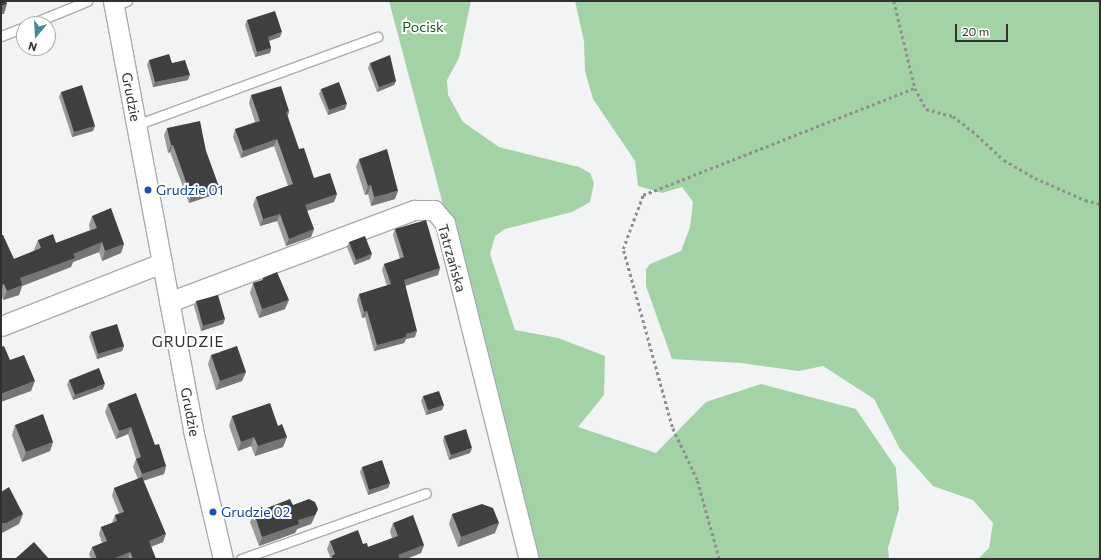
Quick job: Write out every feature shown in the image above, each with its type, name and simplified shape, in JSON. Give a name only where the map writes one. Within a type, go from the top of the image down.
[{"type":"street","name":"Grudzie","points":[[118,3],[136,125],[193,430],[223,559]]},
{"type":"street","name":"Tatrzańska","points":[[169,302],[414,210],[434,210],[445,223],[529,559]]},
{"type":"street","points":[[1,326],[162,263]]},
{"type":"lane","points":[[50,16],[87,1]]},
{"type":"lane","points":[[1,36],[16,30]]},
{"type":"lane","points":[[136,125],[377,37]]},
{"type":"lane","points":[[242,559],[426,493]]},
{"type":"path","points":[[894,1],[915,88],[926,109],[953,116],[977,135],[1004,160],[1056,187],[1085,200],[1100,204]]},
{"type":"path","points":[[719,559],[697,480],[672,427],[623,248],[643,195],[915,88]]},
{"type":"green space","name":"Pocisk","points":[[389,1],[471,1],[459,58],[447,80],[448,95],[463,122],[499,147],[579,167],[590,173],[594,183],[590,202],[572,212],[505,229],[495,236],[490,254],[515,330],[558,338],[605,356],[604,395],[578,427],[656,453],[706,402],[761,384],[856,409],[896,468],[899,509],[888,548],[889,559],[537,559]]},
{"type":"green space","points":[[575,1],[1100,1],[1100,559],[978,559],[989,548],[993,523],[973,500],[933,486],[900,449],[874,399],[823,366],[799,371],[741,363],[672,359],[646,286],[646,269],[650,264],[681,251],[690,227],[693,202],[682,187],[662,193],[638,186],[635,161],[593,99],[585,71],[584,41]]},
{"type":"building","points":[[1,1],[6,1],[7,4],[1,6]]},
{"type":"building","points":[[275,11],[282,32],[268,37],[271,48],[257,52],[247,20]]},
{"type":"building","points":[[169,54],[172,63],[185,60],[190,75],[155,82],[149,60]]},
{"type":"building","points":[[390,55],[396,81],[379,87],[370,63]]},
{"type":"building","points":[[339,82],[347,104],[329,110],[321,89]]},
{"type":"building","points":[[82,85],[95,126],[74,132],[61,92]]},
{"type":"building","points":[[281,86],[289,111],[286,112],[299,149],[304,148],[314,178],[330,173],[337,194],[305,205],[314,229],[289,239],[280,214],[263,219],[256,197],[293,184],[277,139],[243,151],[235,129],[260,121],[251,95]]},
{"type":"building","points":[[200,121],[206,151],[219,187],[191,196],[173,145],[171,145],[167,128]]},
{"type":"building","points":[[387,149],[398,191],[374,197],[371,185],[368,186],[359,159]]},
{"type":"building","points":[[111,208],[124,244],[105,251],[102,242],[73,254],[75,258],[20,278],[22,285],[7,291],[4,284],[1,285],[1,235],[3,235],[14,259],[41,248],[38,240],[53,234],[56,243],[97,228],[92,216]]},
{"type":"building","points":[[426,220],[440,268],[404,280],[417,331],[406,334],[406,337],[377,345],[367,311],[364,312],[359,294],[391,284],[384,264],[404,257],[395,229]]},
{"type":"building","points":[[365,236],[372,254],[356,260],[349,242]]},
{"type":"building","points":[[277,272],[289,300],[262,309],[253,283],[263,280],[263,278]]},
{"type":"building","points":[[218,295],[225,319],[203,326],[196,301]]},
{"type":"building","points":[[117,324],[124,346],[98,354],[91,332]]},
{"type":"building","points":[[4,346],[10,360],[24,355],[35,381],[1,394],[1,347]]},
{"type":"building","points":[[237,346],[246,372],[220,381],[211,355]]},
{"type":"building","points":[[99,368],[105,384],[75,395],[69,380]]},
{"type":"building","points":[[439,391],[444,405],[428,410],[423,396]]},
{"type":"building","points":[[136,393],[155,445],[159,444],[166,466],[142,474],[136,459],[141,457],[131,427],[119,431],[108,404]]},
{"type":"building","points":[[270,403],[278,426],[282,424],[287,437],[258,446],[254,437],[241,442],[232,416]]},
{"type":"building","points":[[43,414],[53,442],[26,452],[15,425]]},
{"type":"building","points":[[466,429],[472,448],[451,455],[444,436]]},
{"type":"building","points":[[382,460],[390,483],[369,490],[362,467]]},
{"type":"building","points":[[142,477],[166,534],[149,541],[156,559],[133,559],[130,552],[113,559],[97,559],[92,547],[107,541],[101,527],[117,521],[115,515],[124,512],[114,488]]},
{"type":"building","points":[[9,487],[23,514],[6,523],[1,523],[1,492]]},
{"type":"building","points":[[290,499],[293,505],[309,499],[315,502],[318,509],[315,515],[298,520],[299,524],[262,537],[254,513]]},
{"type":"building","points":[[482,504],[493,508],[499,523],[461,537],[452,514]]},
{"type":"building","points":[[413,515],[424,545],[398,555],[400,559],[333,559],[332,556],[335,554],[330,541],[358,530],[363,544],[367,543],[368,547],[398,536],[393,523]]},
{"type":"building","points":[[34,542],[49,559],[16,558]]},
{"type":"place","name":"Grudzie 01","points":[[148,190]]},
{"type":"place","name":"Grudzie 02","points":[[213,512]]},
{"type":"district","name":"GRUDZIE","points":[[188,342]]}]
